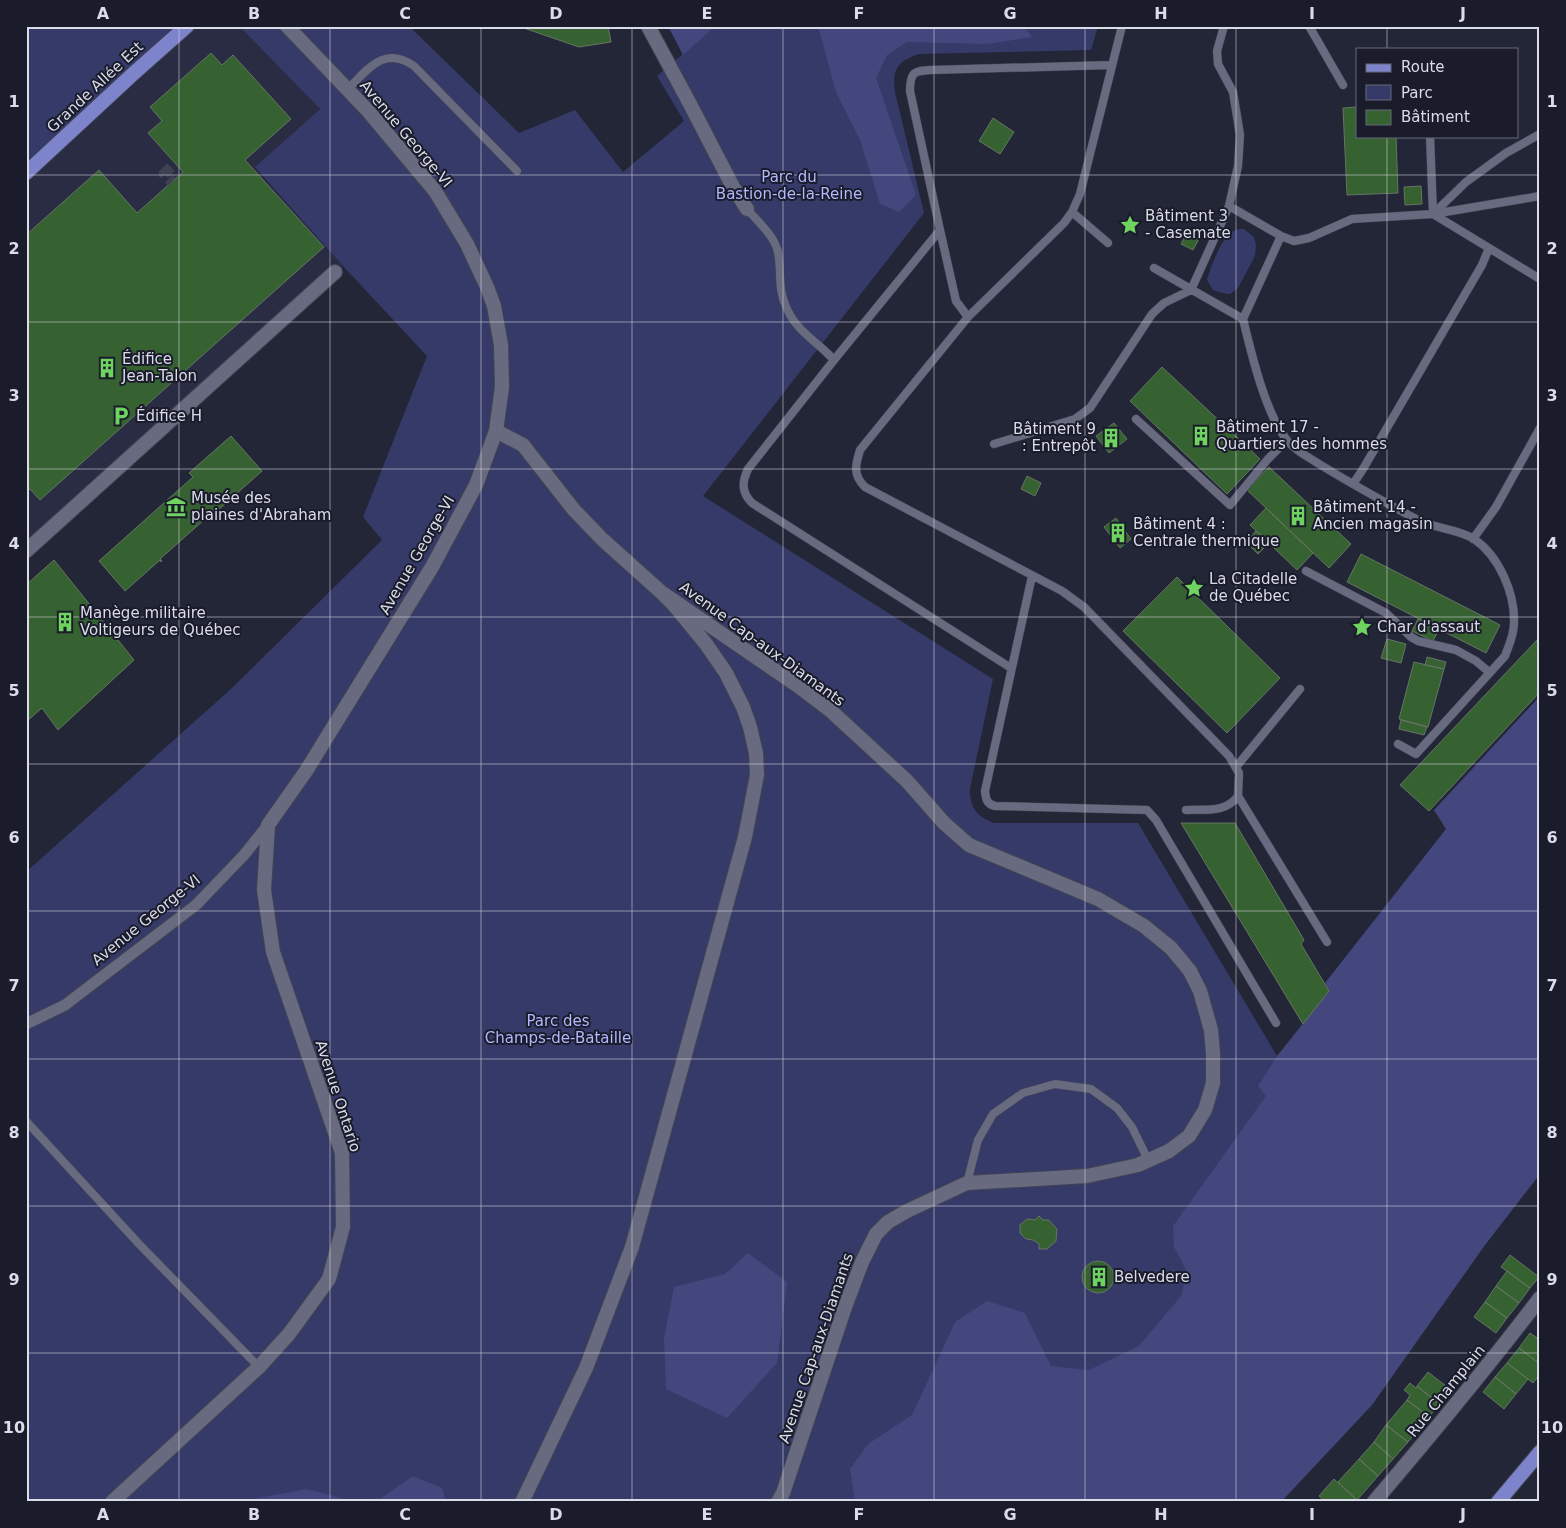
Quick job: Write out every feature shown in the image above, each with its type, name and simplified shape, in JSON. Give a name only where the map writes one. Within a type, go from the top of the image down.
[{"type":"main road","name":"Grande Allée Est","points":[[26,173],[187,26]]},
{"type":"main road","points":[[1498,1502],[1540,1452]]},
{"type":"street","name":"Avenue George-VI","points":[[26,1024],[65,1005],[196,905],[244,855],[268,825],[306,771],[432,567],[476,485],[496,431],[502,387],[501,345],[494,306],[467,244],[435,191],[369,112],[287,26]]},
{"type":"street","points":[[648,26],[732,187],[746,208]]},
{"type":"street","points":[[26,551],[335,272]]},
{"type":"street","name":"Avenue Cap-aux-Diamants","points":[[496,431],[523,445],[574,510],[602,539],[661,592],[706,644],[726,673],[743,707],[756,754],[757,775],[745,837],[632,1247],[586,1368],[522,1502]]},
{"type":"street","name":"Avenue Cap-aux-Diamants","points":[[661,592],[798,686],[830,711],[907,781],[944,823],[969,845],[1098,899],[1144,926],[1170,948],[1190,971],[1200,990],[1211,1030],[1213,1084],[1205,1110],[1188,1136],[1168,1151],[1138,1165],[1087,1176],[967,1183],[894,1218],[876,1234],[845,1307],[783,1493],[778,1502]]},
{"type":"street","name":"Avenue Ontario","points":[[112,1502],[259,1367],[289,1334],[329,1279],[343,1227],[342,1153],[272,952],[264,890],[268,825]]},
{"type":"street","name":"Rue Champlain","points":[[1374,1502],[1430,1437],[1540,1298]]},
{"type":"lane","points":[[1122,26],[1080,194],[1072,212],[1064,223],[968,317],[860,450],[856,470],[859,481],[865,487],[1073,598],[1206,731],[1229,756],[1236,767],[1239,774],[1240,787],[1238,796],[1227,807],[1186,810]]},
{"type":"lane","points":[[994,444],[1075,419],[1090,408],[1152,314],[1164,303],[1191,290],[1229,206],[1238,166],[1240,136],[1233,92],[1218,64],[1217,50],[1224,26]]},
{"type":"lane","points":[[1309,26],[1343,85]]},
{"type":"lane","points":[[347,90],[379,61],[395,56],[405,59],[517,171]]},
{"type":"lane","points":[[968,317],[956,301],[910,91],[912,75],[918,71],[931,70],[1111,65]]},
{"type":"lane","points":[[1433,214],[1466,182],[1506,153],[1540,134]]},
{"type":"lane","points":[[1430,138],[1433,214]]},
{"type":"lane","points":[[1229,206],[1281,236],[1294,240],[1309,238],[1352,219],[1433,214],[1540,196]]},
{"type":"lane","points":[[746,208],[769,234],[778,252],[780,291],[788,311],[800,331],[824,349],[834,360]]},
{"type":"lane","points":[[1072,212],[1108,243]]},
{"type":"lane","points":[[1433,214],[1540,279]]},
{"type":"lane","points":[[940,230],[748,469],[743,480],[745,496],[752,503],[1011,668]]},
{"type":"lane","points":[[1281,236],[1243,319],[1265,396],[1281,431],[1287,440],[1305,456],[1353,484],[1419,521],[1473,539],[1497,564],[1511,599],[1514,623],[1511,642],[1505,656],[1416,754],[1398,744]]},
{"type":"lane","points":[[1353,484],[1477,273],[1489,248]]},
{"type":"lane","points":[[1154,268],[1243,319]]},
{"type":"lane","points":[[1136,419],[1230,505],[1268,459],[1287,440]]},
{"type":"lane","points":[[1473,539],[1496,507],[1538,438],[1540,428]]},
{"type":"lane","points":[[1306,571],[1386,613],[1411,637],[1418,641],[1456,650],[1476,660],[1489,672]]},
{"type":"lane","points":[[1032,576],[985,792],[987,802],[995,806],[1147,810],[1156,820],[1276,1023]]},
{"type":"lane","points":[[1236,767],[1300,689]]},
{"type":"lane","points":[[1238,796],[1327,942]]},
{"type":"lane","points":[[967,1183],[978,1140],[993,1114],[1023,1093],[1055,1084],[1091,1089],[1117,1108],[1132,1127],[1148,1160]]},
{"type":"lane","points":[[26,1121],[139,1244],[259,1367]]},
{"type":"shaded area","name":"Édifice Jean-Talon","points":[[187,26],[239,26],[320,109],[255,167],[343,266],[26,551],[26,173]]},
{"type":"shaded area","points":[[668,26],[716,26],[683,55]]},
{"type":"shaded area","points":[[818,26],[1024,26],[1032,37],[987,44],[907,42],[887,55],[876,78],[916,195],[899,212],[880,204],[860,140],[836,92]]},
{"type":"shaded area","points":[[1540,696],[1540,1174],[1485,1245],[1372,1405],[1281,1502],[855,1502],[850,1469],[868,1444],[912,1415],[955,1322],[987,1301],[1025,1313],[1051,1366],[1089,1370],[1139,1346],[1182,1295],[1186,1269],[1174,1247],[1173,1226],[1266,1096],[1258,1086],[1277,1056],[1329,991],[1325,983],[1446,829],[1434,810]]},
{"type":"shaded area","points":[[748,1253],[787,1282],[777,1363],[727,1418],[666,1389],[664,1338],[674,1287],[725,1274]]},
{"type":"shaded area","points":[[413,1476],[442,1488],[446,1502],[248,1502],[253,1499],[307,1489],[352,1501],[381,1498]]},
{"type":"green space","points":[[26,26],[187,26],[26,173]]},
{"type":"green space","name":"Parc des Champs-de-Bataille","points":[[239,26],[409,26],[519,133],[575,110],[623,172],[684,121],[657,76],[716,26],[1098,26],[1091,50],[919,54],[901,63],[895,72],[895,92],[924,213],[703,496],[993,679],[970,789],[971,801],[978,814],[994,823],[1138,823],[1277,1056],[1370,1132],[1042,1502],[26,1502],[26,872],[231,689],[382,540],[363,517],[427,356],[343,266],[255,167],[320,109]]},
{"type":"green space","points":[[1238,229],[1244,229],[1254,237],[1256,245],[1255,256],[1238,288],[1230,294],[1213,290],[1207,280],[1222,244],[1231,233]]},
{"type":"building","points":[[518,26],[608,26],[611,42],[579,47]]},
{"type":"building","name":"Édifice Jean-Talon","points":[[211,53],[222,65],[233,55],[291,119],[245,160],[324,247],[40,500],[30,489],[26,492],[26,235],[99,170],[137,213],[183,172],[148,133],[162,121],[150,107]]},
{"type":"building","points":[[1356,107],[1356,138],[1396,138],[1398,193],[1347,195],[1343,108]]},
{"type":"building","points":[[993,118],[1014,132],[1000,154],[979,141]]},
{"type":"building","points":[[1421,186],[1422,204],[1405,205],[1404,187]]},
{"type":"building","points":[[1189,229],[1201,235],[1193,250],[1181,244]]},
{"type":"building","name":"Bâtiment 17 - Quartiers des hommes","points":[[1162,367],[1260,459],[1227,494],[1130,401]]},
{"type":"building","name":"Bâtiment 9 : Entrepôt","points":[[1114,423],[1127,439],[1109,453],[1096,436]]},
{"type":"building","points":[[231,436],[262,471],[160,559],[161,562],[160,560],[125,591],[99,561],[193,477],[189,473]]},
{"type":"building","name":"Bâtiment 14 - Ancien magasin","points":[[1269,467],[1351,544],[1329,568],[1247,490]]},
{"type":"building","points":[[1027,476],[1041,483],[1035,496],[1021,489]]},
{"type":"building","points":[[1266,508],[1313,553],[1297,570],[1250,525]]},
{"type":"building","name":"Bâtiment 4 : Centrale thermique","points":[[1116,518],[1131,539],[1120,548],[1104,527]]},
{"type":"building","points":[[1256,531],[1269,543],[1258,554],[1246,542]]},
{"type":"building","points":[[1361,554],[1500,625],[1486,653],[1347,582]]},
{"type":"building","name":"Manège militaire Voltigeurs de Québec","points":[[54,560],[134,660],[58,730],[42,708],[26,722],[26,585]]},
{"type":"building","points":[[1177,577],[1280,678],[1227,733],[1123,631]]},
{"type":"building","points":[[1418,619],[1439,629],[1433,641],[1412,631]]},
{"type":"building","points":[[1387,639],[1406,644],[1401,663],[1381,658]]},
{"type":"building","points":[[1538,639],[1540,641],[1540,692],[1429,811],[1400,785]]},
{"type":"building","points":[[1427,657],[1446,662],[1444,669],[1425,665]]},
{"type":"building","points":[[1414,662],[1444,669],[1428,727],[1399,719]]},
{"type":"building","points":[[1401,720],[1427,727],[1424,735],[1399,729]]},
{"type":"building","points":[[1181,823],[1235,823],[1304,940],[1301,944],[1329,991],[1303,1024]]},
{"type":"building","points":[[1039,1216],[1043,1220],[1049,1220],[1057,1229],[1056,1241],[1047,1249],[1039,1249],[1039,1244],[1033,1240],[1026,1239],[1020,1233],[1020,1225],[1027,1219],[1035,1220]]},
{"type":"building","points":[[1510,1255],[1539,1277],[1530,1288],[1501,1267]]},
{"type":"building","name":"Belvedere","points":[[1098,1261],[1104,1262],[1109,1266],[1113,1271],[1113,1283],[1109,1288],[1104,1292],[1098,1293],[1092,1292],[1087,1288],[1083,1283],[1082,1277],[1083,1271],[1087,1266],[1092,1262]]},
{"type":"building","points":[[1507,1271],[1530,1288],[1519,1303],[1496,1286]]},
{"type":"building","points":[[1496,1286],[1519,1303],[1507,1318],[1485,1302]]},
{"type":"building","points":[[1485,1302],[1507,1318],[1496,1333],[1474,1317]]},
{"type":"building","points":[[1530,1333],[1540,1340],[1540,1364],[1519,1348]]},
{"type":"building","points":[[1519,1348],[1540,1364],[1540,1374],[1533,1383],[1507,1363]]},
{"type":"building","points":[[1507,1363],[1528,1379],[1516,1394],[1495,1377]]},
{"type":"building","points":[[1428,1372],[1451,1390],[1439,1404],[1417,1386]]},
{"type":"building","points":[[1495,1377],[1516,1394],[1504,1409],[1483,1392]]},
{"type":"building","points":[[1410,1383],[1416,1388],[1417,1386],[1439,1404],[1429,1417],[1407,1400],[1410,1395],[1404,1390]]},
{"type":"building","points":[[1407,1400],[1429,1417],[1408,1442],[1386,1425]]},
{"type":"building","points":[[1386,1425],[1408,1442],[1393,1459],[1374,1442]]},
{"type":"building","points":[[1374,1442],[1393,1459],[1378,1476],[1359,1459]]},
{"type":"building","points":[[1359,1459],[1378,1476],[1357,1500],[1338,1482]]},
{"type":"building","points":[[1334,1479],[1358,1501],[1326,1502],[1319,1496]]},
{"type":"tunnel","points":[[171,167],[164,174],[172,182]]},
{"type":"place","name":"Bâtiment 3 - Casemate","points":[[1130,225]]},
{"type":"place","name":"Édifice Jean-Talon","points":[[107,368]]},
{"type":"place","name":"Édifice H","points":[[121,416]]},
{"type":"place","name":"Bâtiment 17 - Quartiers des hommes","points":[[1201,436]]},
{"type":"place","name":"Bâtiment 9 : Entrepôt","points":[[1111,438]]},
{"type":"place","name":"Musée des plaines d'Abraham","points":[[176,507]]},
{"type":"place","name":"Bâtiment 14 - Ancien magasin","points":[[1298,516]]},
{"type":"place","name":"Bâtiment 4 : Centrale thermique","points":[[1118,533]]},
{"type":"place","name":"La Citadelle de Québec","points":[[1194,588]]},
{"type":"place","name":"Manège militaire Voltigeurs de Québec","points":[[65,622]]},
{"type":"place","name":"Char d'assaut","points":[[1362,627]]},
{"type":"place","name":"Belvedere","points":[[1099,1277]]},
{"type":"park label","name":"Parc du Bastion-de-la-Reine","points":[[789,186]]}]
